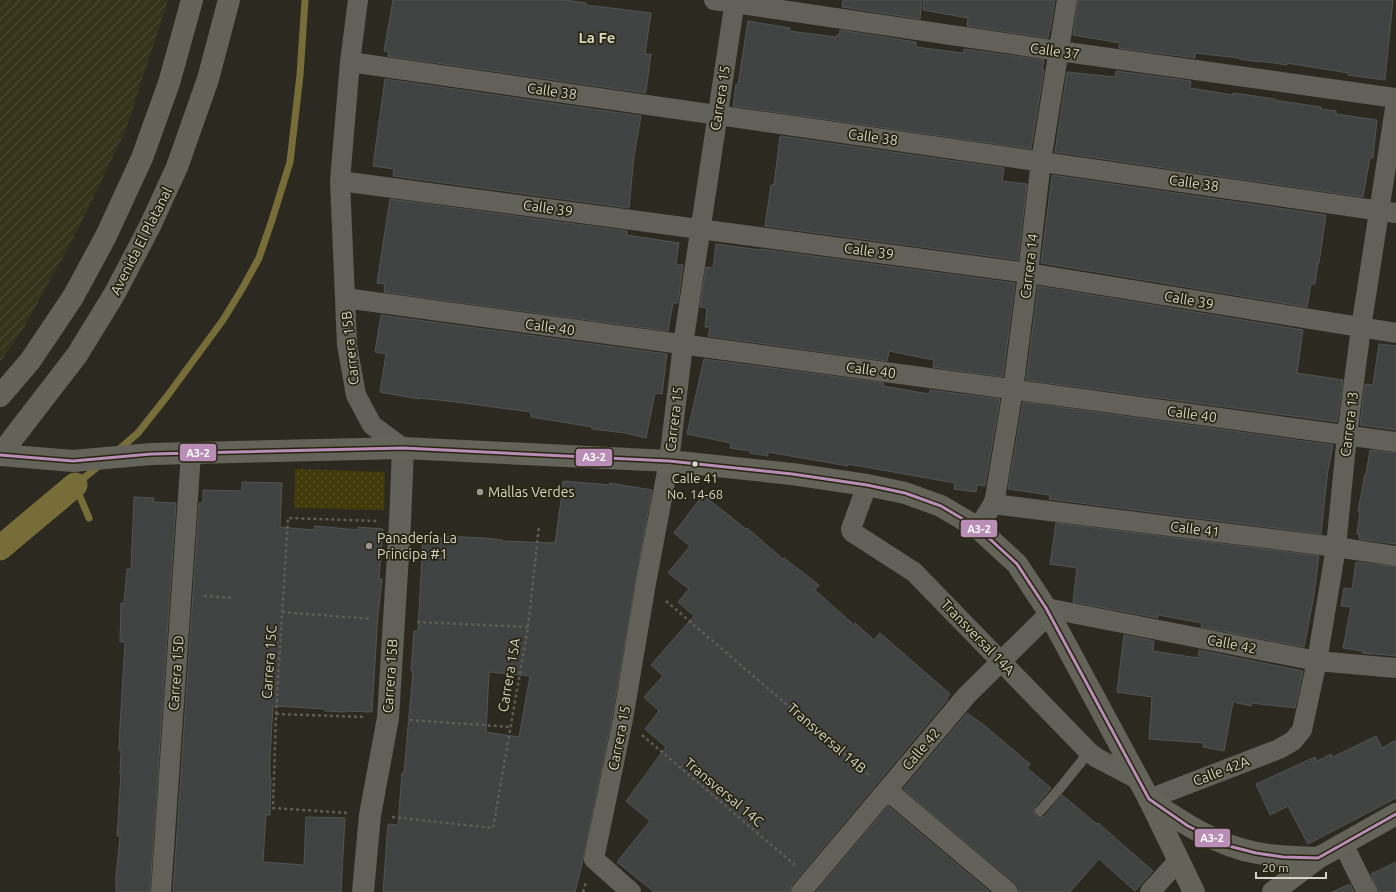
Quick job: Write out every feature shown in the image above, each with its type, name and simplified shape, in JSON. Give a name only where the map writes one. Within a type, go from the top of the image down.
[{"type":"main road","points":[[0,396],[30,361],[73,297],[106,236],[142,158],[169,83],[192,0]]},
{"type":"main road","name":"Avenida El Platanal","points":[[0,455],[77,355],[115,293],[150,226],[177,167],[208,79],[229,0]]},
{"type":"main road","points":[[0,455],[73,461],[151,454],[402,448],[668,461],[792,474],[867,485],[905,493],[941,506],[978,528],[1017,564],[1048,611],[1149,799],[1194,892]]},
{"type":"main road","points":[[1149,799],[1188,826],[1229,846],[1256,853],[1283,857],[1318,858]]},
{"type":"main road","points":[[1273,892],[1318,858],[1396,814]]},
{"type":"street","name":"Carrera 15B","points":[[358,0],[350,62],[340,181],[347,345],[356,395],[372,425],[402,448],[400,522],[388,718],[370,815],[363,892]]},
{"type":"street","name":"Calle 37","points":[[714,0],[1059,51],[1396,98]]},
{"type":"street","name":"Carrera 14","points":[[978,528],[993,504],[995,498],[1013,390],[1041,161],[1067,0]]},
{"type":"street","name":"Carrera 15","points":[[631,892],[594,859],[623,720],[668,461],[683,345],[735,2]]},
{"type":"street","name":"Calle 38","points":[[350,62],[1387,212]]},
{"type":"street","name":"Carrera 13","points":[[1293,741],[1302,730],[1317,661],[1336,547],[1347,435],[1361,328],[1387,212],[1396,102]]},
{"type":"street","name":"Calle 39","points":[[340,181],[701,228],[1028,273],[1396,333]]},
{"type":"street","name":"Calle 40","points":[[345,298],[1396,442]]},
{"type":"street","name":"Carrera 15D","points":[[161,892],[191,453]]},
{"type":"street","name":"Transversal 14A","points":[[867,485],[851,529],[852,532],[914,572],[1089,752],[1097,758],[1137,778]]},
{"type":"street","name":"Calle 41","points":[[993,504],[1336,547],[1396,556]]},
{"type":"street","name":"Calle 42","points":[[807,886],[967,694],[1048,611],[1317,661],[1396,668]]},
{"type":"street","name":"Calle 42A","points":[[1149,799],[1279,749],[1293,741]]},
{"type":"street","points":[[887,790],[1008,892]]},
{"type":"street","points":[[1343,844],[1367,892]]},
{"type":"street","points":[[1150,892],[1178,861]]},
{"type":"lane","points":[[1040,811],[1061,788],[1089,752]]},
{"type":"path","name":"Carrera 15C","points":[[273,808],[276,714],[288,518],[400,522]]},
{"type":"path","name":"Carrera 15A","points":[[493,828],[528,627],[539,526]]},
{"type":"path","name":"Transversal 14B","points":[[646,583],[887,790]]},
{"type":"path","points":[[181,595],[234,598]]},
{"type":"path","name":"Transversal 14C","points":[[623,720],[807,886]]},
{"type":"shaded area","points":[[0,0],[168,0],[126,129],[77,231],[23,329],[0,362]]},
{"type":"shaded area","points":[[295,469],[385,472],[384,510],[294,508]]},
{"type":"building","points":[[393,0],[565,0],[586,3],[586,5],[651,13],[645,54],[651,54],[646,91],[645,93],[388,56],[389,52],[384,51]]},
{"type":"building","points":[[843,0],[922,0],[920,19],[842,7]]},
{"type":"building","points":[[924,0],[1055,0],[1048,38],[967,26],[968,18],[923,10]]},
{"type":"building","points":[[1078,0],[1393,0],[1385,80],[1348,75],[1348,73],[1287,63],[1287,65],[1259,62],[1195,53],[1195,58],[1119,48],[1120,43],[1073,35]]},
{"type":"building","points":[[748,21],[790,28],[789,31],[836,37],[839,35],[840,30],[916,42],[916,47],[963,53],[964,49],[1044,60],[1042,70],[1044,70],[1031,149],[733,106],[736,84],[738,85]]},
{"type":"building","points":[[1116,71],[1191,81],[1190,88],[1233,95],[1233,93],[1275,99],[1274,100],[1321,107],[1321,109],[1336,111],[1336,114],[1377,120],[1373,158],[1370,158],[1363,197],[1055,152],[1067,72],[1115,77]]},
{"type":"building","points":[[385,79],[641,116],[634,156],[629,208],[393,176],[394,169],[373,166]]},
{"type":"building","points":[[780,136],[1004,168],[1002,181],[1027,184],[1018,260],[765,226],[771,185],[774,185]]},
{"type":"building","points":[[1052,175],[1326,215],[1315,284],[1311,284],[1307,307],[1041,263]]},
{"type":"building","points":[[390,199],[627,231],[627,235],[679,243],[676,264],[683,265],[678,303],[673,303],[668,331],[384,292],[385,284],[377,283]]},
{"type":"building","points":[[716,244],[1015,283],[1003,377],[933,367],[934,360],[889,351],[887,361],[708,336],[710,327],[705,327],[707,308],[700,307],[706,267],[713,268]]},
{"type":"building","points":[[1038,286],[1303,330],[1297,373],[1343,380],[1337,422],[1026,380]]},
{"type":"building","points":[[381,315],[667,354],[662,394],[655,393],[646,438],[531,417],[531,412],[448,401],[419,399],[380,392],[386,354],[375,352]]},
{"type":"building","points":[[1379,344],[1396,346],[1396,430],[1360,425],[1365,384],[1373,385]]},
{"type":"building","points":[[704,359],[884,383],[883,386],[929,394],[930,390],[1000,399],[985,486],[977,485],[976,492],[954,489],[955,483],[848,464],[848,466],[768,452],[768,456],[750,453],[751,451],[730,448],[731,443],[687,434]]},
{"type":"building","points":[[1023,402],[1333,445],[1328,470],[1321,534],[1049,499],[1050,495],[1008,489]]},
{"type":"building","points":[[1370,450],[1396,453],[1396,544],[1359,539],[1360,534],[1357,534],[1360,512],[1358,511]]},
{"type":"building","points":[[563,481],[610,485],[610,483],[652,490],[611,722],[575,892],[383,892],[388,824],[398,825],[402,773],[404,773],[413,671],[411,671],[414,631],[418,631],[423,538],[444,538],[444,536],[484,538],[502,541],[555,543]],"holes":[[[489,672],[530,676],[519,737],[486,732]]]},
{"type":"building","points":[[242,482],[282,483],[280,527],[314,530],[315,526],[358,530],[358,527],[383,529],[379,579],[382,579],[378,615],[372,712],[325,711],[325,709],[273,706],[270,757],[270,815],[266,815],[263,862],[304,865],[306,817],[345,818],[341,892],[173,892],[199,503],[203,503],[203,490],[242,491]]},
{"type":"building","points":[[703,495],[746,529],[747,528],[783,559],[784,558],[819,585],[815,590],[854,625],[855,623],[874,640],[880,633],[950,694],[947,698],[948,699],[792,885],[790,892],[654,892],[617,862],[650,821],[626,801],[666,747],[645,729],[659,711],[644,697],[663,676],[651,665],[694,616],[678,602],[689,589],[668,573],[690,546],[674,533]]},
{"type":"building","points":[[134,497],[154,498],[153,502],[176,503],[150,892],[116,892],[120,836],[117,836],[121,773],[121,750],[119,750],[125,642],[120,642],[121,603],[124,603],[127,569],[131,569]]},
{"type":"building","points":[[1056,523],[1319,556],[1314,595],[1304,647],[1201,627],[1202,623],[1158,615],[1158,618],[1073,602],[1077,568],[1050,564]]},
{"type":"building","points":[[1356,562],[1396,567],[1396,656],[1362,653],[1363,651],[1343,648],[1351,607],[1341,606],[1344,588],[1352,589]]},
{"type":"building","points":[[1124,635],[1154,641],[1153,651],[1198,658],[1199,650],[1303,671],[1295,708],[1251,703],[1251,706],[1233,702],[1224,751],[1203,747],[1204,743],[1149,739],[1152,697],[1117,692]]},
{"type":"building","points":[[967,713],[984,725],[1030,764],[1027,768],[1051,788],[1035,807],[1034,813],[1036,816],[1045,816],[1062,795],[1097,824],[1098,823],[1153,871],[1135,891],[1099,859],[1070,892],[1019,892],[1019,888],[1015,883],[903,789]]},
{"type":"building","points":[[1376,736],[1382,748],[1396,740],[1396,798],[1308,844],[1288,806],[1270,815],[1256,784],[1315,757],[1317,761],[1331,754],[1333,757]]},
{"type":"building","points":[[888,806],[990,892],[816,892]]},
{"type":"building","points":[[1396,862],[1396,892],[1378,892],[1371,874]]},
{"type":"building","points":[[1350,884],[1354,892],[1332,892]]},
{"type":"waterway","points":[[116,452],[138,433],[168,395],[223,320],[259,258],[290,162],[300,75],[305,0]]},
{"type":"waterway","points":[[89,518],[75,485],[100,465]]},
{"type":"waterway","points":[[0,548],[75,485]]},
{"type":"transit line","name":"A3-2","points":[[0,455],[73,461],[151,454],[403,448],[669,461],[792,474],[867,485],[905,493],[941,506],[978,528],[1017,564],[1046,608],[1149,799],[1188,826],[1229,846],[1256,853],[1283,857],[1318,858],[1396,814]]},
{"type":"place","name":"Calle 41 No. 14-68","points":[[695,464]]},
{"type":"place","name":"Mallas Verdes","points":[[480,492]]},
{"type":"place","name":"Panadería La Principa #1","points":[[369,546]]},
{"type":"district","name":"La Fe","points":[[597,38]]}]
